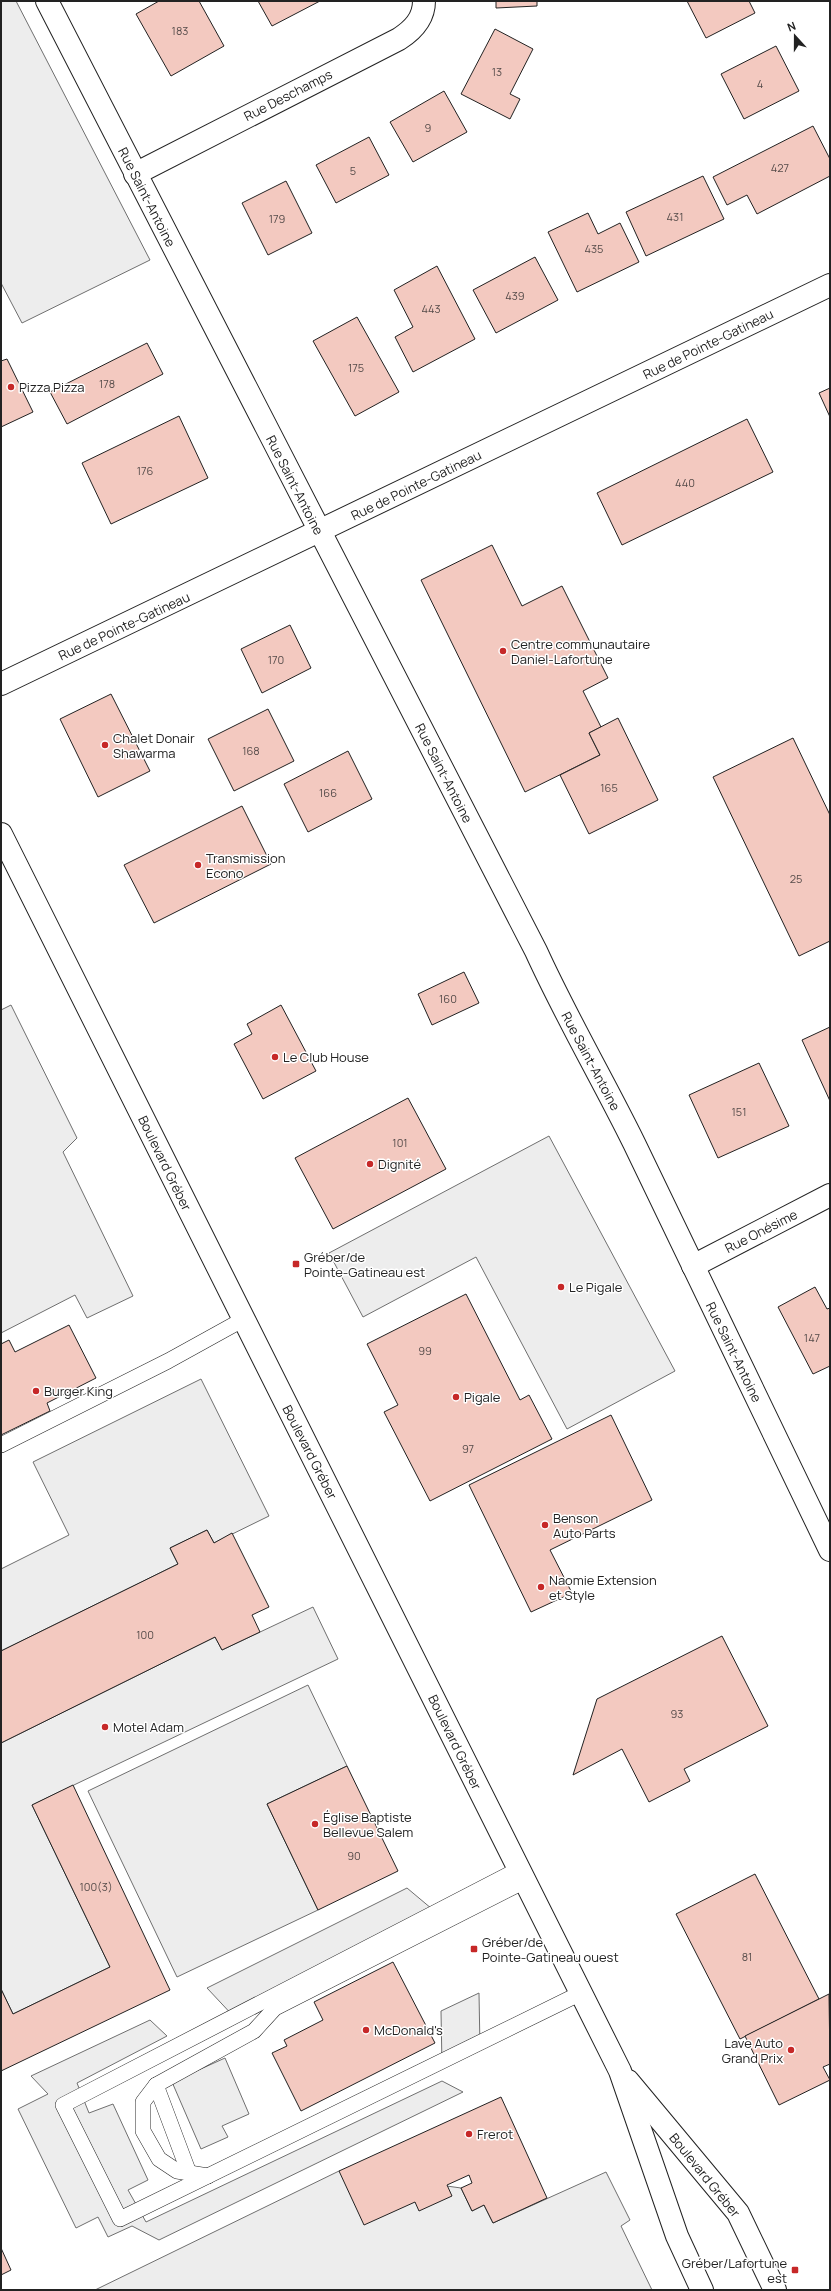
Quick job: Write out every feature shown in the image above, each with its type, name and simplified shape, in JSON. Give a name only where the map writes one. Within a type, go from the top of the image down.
[{"type":"street","name":"Rue Saint-Antoine","points":[[47,1],[319,532],[533,944],[557,997],[588,1053],[693,1266],[830,1550]]},
{"type":"street","name":"Rue Deschamps","points":[[135,174],[399,39],[411,31],[420,19],[424,1]]},
{"type":"street","name":"Rue de Pointe-Gatineau","points":[[1,684],[830,286]]},
{"type":"street","name":"Boulevard Gréber","points":[[1,834],[620,2071],[677,2236],[702,2290]]},
{"type":"street","name":"Rue Onésime","points":[[693,1266],[830,1195]]},
{"type":"street","name":"Boulevard Gréber","points":[[620,2071],[738,2213],[775,2290]]},
{"type":"lane","points":[[1,1445],[168,1361],[244,1319]]},
{"type":"lane","points":[[208,2176],[177,2171],[159,2159],[143,2131],[143,2102],[156,2085],[254,2031],[275,2008],[522,1875]]},
{"type":"lane","points":[[522,1875],[63,2105],[120,2219],[581,1993]]},
{"type":"lane","points":[[156,2085],[189,2173]]},
{"type":"shaded area","points":[[1,1],[16,1],[150,260],[22,323],[1,283]]},
{"type":"shaded area","points":[[11,1005],[77,1138],[63,1152],[133,1296],[87,1318],[75,1295],[1,1333],[1,1010]]},
{"type":"shaded area","name":"Le Pigale","points":[[549,1136],[675,1371],[567,1429],[476,1257],[363,1317],[329,1253]]},
{"type":"shaded area","points":[[201,1379],[269,1516],[214,1543],[207,1530],[170,1548],[178,1564],[1,1651],[1,1569],[69,1535],[33,1462]]},
{"type":"shaded area","points":[[313,1607],[338,1659],[32,1805],[110,1967],[13,2014],[1,1989],[1,1743],[215,1637],[222,1650]]},
{"type":"shaded area","points":[[308,1685],[347,1766],[267,1804],[318,1910],[177,1977],[88,1791]]},
{"type":"shaded area","points":[[407,1888],[438,1914],[236,2019],[207,1988]]},
{"type":"shaded area","points":[[479,1993],[480,2049],[442,2066],[441,2011]]},
{"type":"shaded area","points":[[150,2020],[167,2036],[77,2083],[89,2113],[113,2104],[148,2180],[128,2190],[146,2222],[442,2081],[463,2092],[159,2240],[132,2226],[108,2237],[98,2217],[76,2228],[18,2109],[48,2094],[31,2076]]},
{"type":"shaded area","points":[[225,2058],[249,2114],[222,2126],[228,2137],[201,2149],[172,2082]]},
{"type":"shaded area","points":[[339,2171],[461,2188],[472,2211],[484,2205],[493,2223],[606,2172],[630,2220],[621,2226],[652,2290],[95,2290]]},
{"type":"building","points":[[159,1],[199,1],[224,46],[171,76],[136,14]]},
{"type":"building","points":[[258,1],[320,1],[272,26]]},
{"type":"building","points":[[496,1],[537,1],[537,6],[496,8]]},
{"type":"building","points":[[687,1],[749,1],[755,13],[706,38]]},
{"type":"building","points":[[495,29],[533,49],[510,94],[520,99],[510,119],[461,94]]},
{"type":"building","points":[[776,46],[799,91],[744,119],[721,74]]},
{"type":"building","points":[[444,91],[467,132],[413,162],[390,122]]},
{"type":"building","points":[[813,126],[830,159],[830,176],[757,214],[747,195],[727,205],[713,177]]},
{"type":"building","points":[[369,137],[389,175],[336,203],[316,165]]},
{"type":"building","points":[[703,176],[724,219],[646,256],[626,212]]},
{"type":"building","points":[[286,181],[312,233],[268,255],[242,203]]},
{"type":"building","points":[[588,213],[598,234],[620,223],[639,262],[577,292],[548,232]]},
{"type":"building","points":[[535,257],[558,300],[496,333],[473,290]]},
{"type":"building","points":[[437,266],[475,339],[413,372],[395,337],[413,327],[394,290]]},
{"type":"building","points":[[357,317],[399,392],[355,416],[313,341]]},
{"type":"building","points":[[147,343],[163,374],[67,424],[50,392]]},
{"type":"building","name":"Pizza Pizza","points":[[7,359],[33,412],[1,427],[1,361]]},
{"type":"building","points":[[830,388],[830,417],[819,393]]},
{"type":"building","points":[[179,416],[208,478],[111,524],[82,463]]},
{"type":"building","points":[[747,419],[773,472],[622,545],[597,493]]},
{"type":"building","points":[[492,545],[522,606],[562,586],[608,678],[583,691],[601,727],[589,733],[600,755],[525,792],[421,580]]},
{"type":"building","points":[[290,625],[311,668],[262,693],[241,649]]},
{"type":"building","name":"Chalet Donair Shawarma","points":[[111,694],[150,771],[98,797],[60,719]]},
{"type":"building","points":[[268,709],[294,761],[234,791],[208,739]]},
{"type":"building","points":[[618,718],[658,800],[589,834],[560,775],[600,755],[589,733]]},
{"type":"building","points":[[793,738],[830,815],[830,941],[799,956],[713,777]]},
{"type":"building","points":[[348,751],[372,799],[308,832],[284,784]]},
{"type":"building","name":"Transmission Econo","points":[[242,806],[271,864],[154,923],[124,865]]},
{"type":"building","points":[[464,972],[479,1003],[432,1025],[418,994]]},
{"type":"building","name":"Le Club House","points":[[281,1005],[316,1071],[263,1099],[234,1044],[252,1034],[247,1024]]},
{"type":"building","points":[[830,1027],[830,1101],[802,1040]]},
{"type":"building","points":[[759,1063],[789,1126],[718,1158],[689,1095]]},
{"type":"building","name":"Dignité","points":[[408,1098],[446,1169],[333,1229],[295,1158]]},
{"type":"building","points":[[815,1287],[827,1309],[830,1308],[830,1366],[813,1374],[778,1307]]},
{"type":"building","name":"Pigale","points":[[466,1294],[520,1400],[529,1395],[552,1439],[430,1501],[384,1412],[398,1405],[367,1344]]},
{"type":"building","name":"Burger King","points":[[69,1325],[96,1378],[47,1403],[50,1411],[1,1435],[1,1344],[9,1340],[15,1352]]},
{"type":"building","name":"Benson Auto Parts","points":[[611,1415],[652,1500],[550,1550],[572,1593],[531,1612],[469,1485]]},
{"type":"building","points":[[207,1530],[214,1543],[232,1533],[269,1607],[252,1615],[260,1632],[222,1650],[215,1637],[1,1743],[1,1651],[178,1564],[170,1548]]},
{"type":"building","points":[[722,1636],[768,1726],[684,1769],[690,1781],[649,1802],[622,1749],[573,1775],[597,1699]]},
{"type":"building","points":[[347,1766],[398,1871],[318,1910],[267,1804]]},
{"type":"building","points":[[73,1785],[170,1990],[1,2071],[1,1989],[13,2014],[110,1967],[32,1805]]},
{"type":"building","points":[[755,1874],[819,1999],[740,2039],[676,1914]]},
{"type":"building","name":"McDonald's","points":[[393,1962],[435,2043],[301,2111],[272,2053],[287,2046],[284,2040],[323,2020],[314,2002]]},
{"type":"building","name":"Lave Auto Grand Prix","points":[[829,1994],[830,2064],[823,2067],[830,2080],[779,2105],[745,2036]]},
{"type":"building","name":"Frerot","points":[[501,2097],[547,2198],[493,2223],[484,2205],[472,2211],[461,2188],[472,2183],[469,2175],[447,2185],[452,2196],[419,2211],[415,2202],[364,2225],[339,2171]]},
{"type":"building","points":[[1,2248],[11,2270],[1,2275]]},
{"type":"place","name":"Pizza Pizza","points":[[11,387]]},
{"type":"place","name":"Centre communautaire Daniel-Lafortune","points":[[503,651]]},
{"type":"place","name":"Chalet Donair Shawarma","points":[[105,745]]},
{"type":"place","name":"Transmission Econo","points":[[198,865]]},
{"type":"place","name":"Le Club House","points":[[275,1057]]},
{"type":"place","name":"Dignité","points":[[370,1164]]},
{"type":"place","name":"Gréber/de Pointe-Gatineau est","points":[[296,1264]]},
{"type":"place","name":"Le Pigale","points":[[561,1287]]},
{"type":"place","name":"Burger King","points":[[36,1391]]},
{"type":"place","name":"Pigale","points":[[456,1397]]},
{"type":"place","name":"Benson Auto Parts","points":[[545,1525]]},
{"type":"place","name":"Naomie Extension et Style","points":[[541,1587]]},
{"type":"place","name":"Motel Adam","points":[[105,1727]]},
{"type":"place","name":"Église Baptiste Bellevue Salem","points":[[315,1824]]},
{"type":"place","name":"Gréber/de Pointe-Gatineau ouest","points":[[474,1949]]},
{"type":"place","name":"McDonald's","points":[[366,2030]]},
{"type":"place","name":"Lave Auto Grand Prix","points":[[791,2050]]},
{"type":"place","name":"Frerot","points":[[469,2134]]},
{"type":"place","name":"Gréber/Lafortune est","points":[[795,2270]]}]
